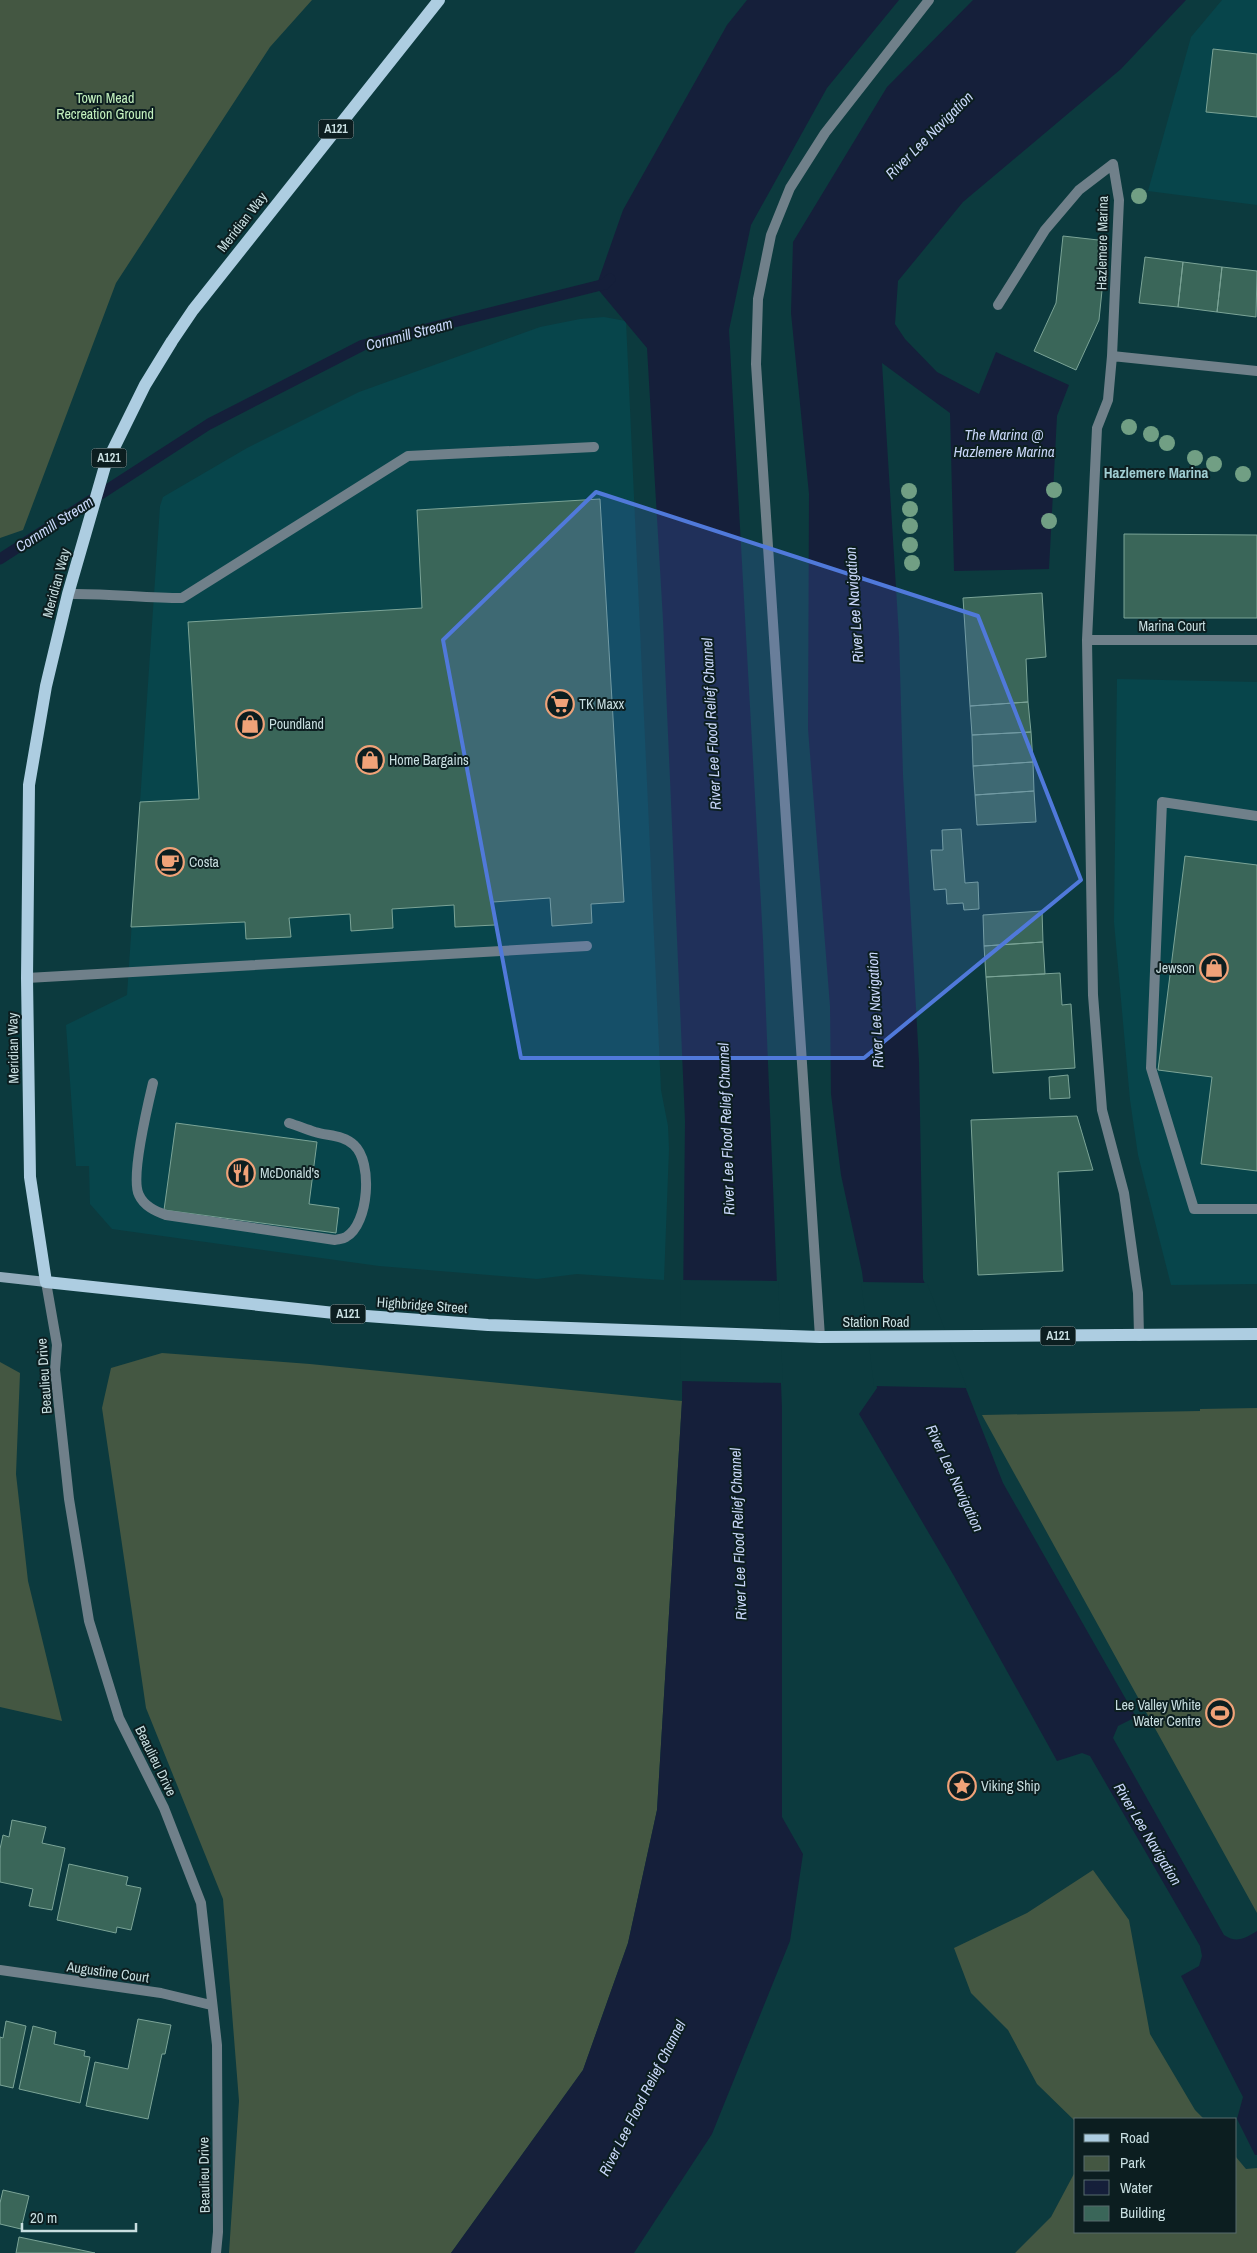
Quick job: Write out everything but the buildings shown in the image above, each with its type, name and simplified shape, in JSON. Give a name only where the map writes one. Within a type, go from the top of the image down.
[{"type":"main road","name":"Meridian Way","points":[[46,1282],[30,1177],[27,978],[29,785],[46,686],[68,594],[105,466],[145,385],[172,341],[234,258],[439,0]]},
{"type":"main road","name":"Highbridge Street","points":[[0,1277],[353,1315],[488,1325],[784,1336]]},
{"type":"main road","name":"A121","points":[[1139,1336],[1257,1334]]},
{"type":"main road","name":"Station Road","points":[[784,1336],[1139,1336]]},
{"type":"street","points":[[820,1337],[756,364],[758,299],[771,235],[790,188],[825,133],[929,0]]},
{"type":"street","name":"Hazlemere Marina","points":[[998,305],[1051,224],[1079,190],[1114,164],[1119,200],[1112,356],[1108,400],[1097,428],[1087,640],[1093,965],[1102,1110],[1124,1193],[1138,1293],[1139,1336]]},
{"type":"street","points":[[1112,356],[1257,371]]},
{"type":"street","points":[[68,594],[98,593],[154,598],[182,598],[408,456],[594,447]]},
{"type":"street","name":"Marina Court","points":[[1087,640],[1257,640]]},
{"type":"street","points":[[1257,816],[1162,802],[1151,1068],[1194,1209],[1257,1209]]},
{"type":"street","points":[[27,978],[586,946]]},
{"type":"street","points":[[154,1083],[147,1111],[137,1174],[138,1192],[149,1207],[166,1215],[335,1240],[346,1237],[358,1223],[363,1212],[366,1194],[362,1160],[355,1145],[338,1136],[315,1132],[289,1123]]},
{"type":"street","name":"Beaulieu Drive","points":[[46,1282],[57,1345],[55,1370],[69,1499],[89,1621],[119,1718],[164,1808],[201,1903],[216,2045],[218,2232],[216,2253]]},
{"type":"street","name":"Augustine Court","points":[[0,1970],[161,1993],[212,2005]]},
{"type":"highlighted area","points":[[596,492],[978,616],[1081,880],[864,1058],[521,1058],[443,640]]},
{"type":"shaded area","points":[[1222,0],[1257,0],[1257,205],[1148,191],[1191,37]]},
{"type":"shaded area","points":[[604,317],[626,321],[661,1090],[668,1126],[669,1149],[664,1280],[577,1274],[537,1279],[379,1266],[112,1229],[90,1204],[89,1166],[76,1166],[66,1025],[127,995],[160,506],[163,497],[247,448],[359,392],[540,327],[580,319]]},
{"type":"shaded area","points":[[1117,679],[1257,682],[1257,1284],[1171,1285],[1138,1155],[1130,1100],[1114,922]]},
{"type":"green space","name":"Town Mead Recreation Ground","points":[[0,0],[312,0],[270,47],[116,283],[23,530],[0,538]]},
{"type":"green space","points":[[162,1353],[310,1364],[682,1401],[657,1810],[628,1943],[583,2070],[451,2253],[229,2253],[239,2101],[223,1899],[146,1708],[102,1408],[111,1368]]},
{"type":"green space","points":[[0,1362],[20,1373],[16,1474],[28,1581],[62,1721],[0,1707]]},
{"type":"green space","points":[[1257,1408],[1257,1913],[982,1415],[1200,1411],[1200,1409]]},
{"type":"green space","points":[[1093,1870],[1129,1920],[1150,2034],[1195,2110],[1203,2118],[1074,2118],[1074,2120],[1037,2084],[1008,2030],[971,1993],[954,1948],[1027,1913]]},
{"type":"green space","points":[[1237,2158],[1246,2169],[1257,2168],[1257,2253],[1015,2253],[1051,2217],[1074,2174],[1074,2233],[1237,2233]]},
{"type":"water","name":"River Lee Flood Relief Channel","points":[[747,0],[899,0],[827,88],[751,225],[729,330],[763,940],[782,1408],[782,1817],[803,1854],[790,1941],[712,2134],[634,2253],[451,2253],[583,2070],[628,1943],[657,1810],[682,1401],[685,1121],[663,620],[647,348],[596,287],[623,210],[727,25]]},
{"type":"water","points":[[973,0],[1186,0],[1121,69],[963,202],[898,281],[895,324],[905,339],[937,372],[979,394],[996,352],[1069,385],[1057,416],[1049,569],[954,571],[950,413],[882,363],[899,636],[903,775],[919,1062],[923,1279],[1003,1483],[1136,1717],[1118,1726],[1113,1738],[1224,1935],[1237,1940],[1257,1931],[1257,2155],[1255,2155],[1237,2119],[1243,2097],[1181,1976],[1199,1966],[1202,1956],[1200,1946],[1090,1756],[1082,1753],[1057,1761],[954,1576],[859,1414],[877,1388],[862,1272],[841,1175],[831,1094],[830,1006],[808,729],[809,494],[791,313],[793,242],[887,87]]},
{"type":"pier","points":[[681,1280],[778,1281],[783,1383],[680,1381]]},
{"type":"pier","points":[[861,1282],[927,1283],[967,1388],[874,1386]]},
{"type":"waterway","name":"Cornmill Stream","points":[[0,559],[209,424],[363,345],[605,284],[610,279]]},
{"type":"place","name":"TK Maxx","points":[[560,704]]},
{"type":"place","name":"Poundland","points":[[250,724]]},
{"type":"place","name":"Home Bargains","points":[[370,760]]},
{"type":"place","name":"Costa","points":[[170,862]]},
{"type":"place","name":"Jewson","points":[[1214,968]]},
{"type":"place","name":"McDonald's","points":[[241,1173]]},
{"type":"place","name":"Lee Valley White Water Centre","points":[[1220,1713]]},
{"type":"place","name":"Viking Ship","points":[[962,1786]]},
{"type":"district","name":"Hazlemere Marina","points":[[1156,472]]},
{"type":"water label","name":"River Lee Navigation","points":[[929,135]]},
{"type":"water label","name":"The Marina @ Hazlemere Marina","points":[[1004,442]]},
{"type":"water label","name":"River Lee Navigation","points":[[854,605]]},
{"type":"water label","name":"River Lee Navigation","points":[[875,1010]]},
{"type":"water label","name":"River Lee Navigation","points":[[955,1478]]},
{"type":"water label","name":"River Lee Navigation","points":[[1148,1834]]}]
